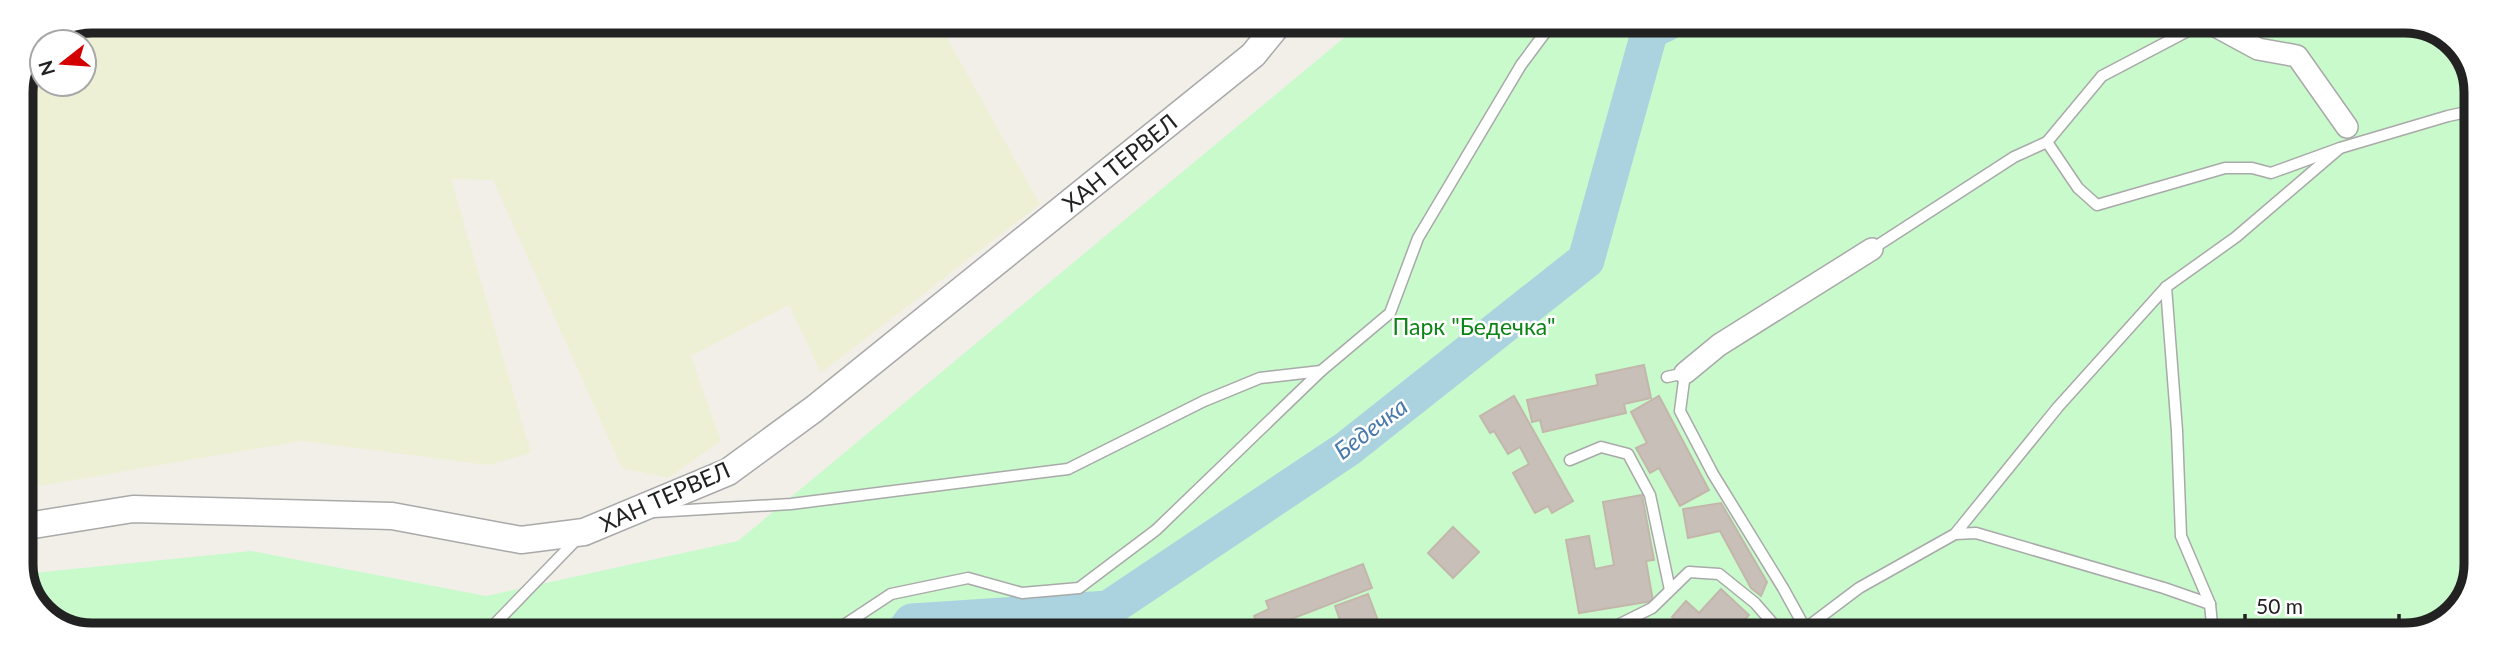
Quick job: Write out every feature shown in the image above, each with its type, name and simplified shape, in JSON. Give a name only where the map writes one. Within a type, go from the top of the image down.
[{"type":"street","name":"ХАН ТЕРВЕЛ","points":[[33,525],[133,509],[392,516],[521,540],[584,532],[728,472],[814,409],[1254,55],[1271,33]]},
{"type":"street","points":[[2228,33],[2258,49],[2297,56],[2343,138]]},
{"type":"street","points":[[1676,375],[1872,249]]},
{"type":"lane","points":[[848,623],[891,594],[968,578],[1022,593],[1079,588],[1156,530],[1321,371],[1390,313],[1418,238],[1521,65],[1545,33]]},
{"type":"lane","points":[[1872,249],[2014,157],[2047,142],[2102,76],[2184,33]]},
{"type":"lane","points":[[2047,142],[2078,188],[2097,205],[2225,168],[2252,168],[2271,173],[2343,138],[2464,113]]},
{"type":"lane","points":[[1816,623],[1859,588],[1955,534],[2058,407],[2166,287],[2236,237],[2343,138]]},
{"type":"lane","points":[[2166,287],[2177,431],[2181,536],[2210,604],[2212,623]]},
{"type":"lane","points":[[630,513],[791,504],[1068,469],[1204,401],[1260,378],[1321,371]]},
{"type":"lane","points":[[1676,375],[1680,411],[1713,474],[1800,623]]},
{"type":"lane","points":[[1570,460],[1601,447],[1628,454],[1650,495],[1670,590]]},
{"type":"lane","points":[[496,623],[584,532]]},
{"type":"lane","points":[[1955,534],[1976,533],[2210,604]]},
{"type":"lane","points":[[1623,623],[1652,608],[1689,572],[1719,573],[1755,603],[1772,623]]},
{"type":"green space","points":[[98,33],[944,33],[1040,204],[821,373],[789,305],[691,356],[721,441],[668,478],[622,468],[493,180],[451,179],[531,453],[488,465],[302,441],[33,487],[33,98],[98,98]]},
{"type":"green space","name":"Парк \"Бедечка\"","points":[[1350,33],[2405,33],[2427,38],[2444,48],[2454,59],[2462,77],[2464,564],[2463,575],[2452,600],[2434,615],[2416,622],[92,623],[73,620],[56,611],[41,593],[34,573],[251,551],[486,596],[738,541]]},
{"type":"building","points":[[1644,365],[1651,398],[1624,404],[1626,413],[1543,432],[1540,420],[1532,422],[1527,400],[1598,385],[1596,375]]},
{"type":"building","points":[[1514,396],[1573,501],[1552,513],[1548,506],[1535,513],[1513,473],[1529,464],[1520,447],[1508,454],[1494,431],[1490,433],[1480,416]]},
{"type":"building","points":[[1659,396],[1709,490],[1680,506],[1659,468],[1650,473],[1636,448],[1647,443],[1631,412]]},
{"type":"building","points":[[1642,495],[1654,560],[1646,561],[1653,601],[1579,613],[1566,540],[1589,536],[1595,569],[1614,565],[1603,502]]},
{"type":"building","points":[[1721,503],[1767,582],[1761,596],[1751,588],[1720,531],[1688,538],[1683,509]]},
{"type":"building","points":[[1453,527],[1479,552],[1453,578],[1428,553]]},
{"type":"building","points":[[1363,564],[1372,588],[1281,623],[1257,623],[1254,616],[1269,609],[1266,601]]},
{"type":"building","points":[[1721,589],[1749,615],[1742,623],[1678,623],[1672,617],[1686,601],[1699,613]]},
{"type":"building","points":[[1368,594],[1379,623],[1341,623],[1335,606]]},
{"type":"waterway","name":"Бедечка","points":[[911,623],[1108,609],[1347,449],[1586,260],[1649,33]]}]
